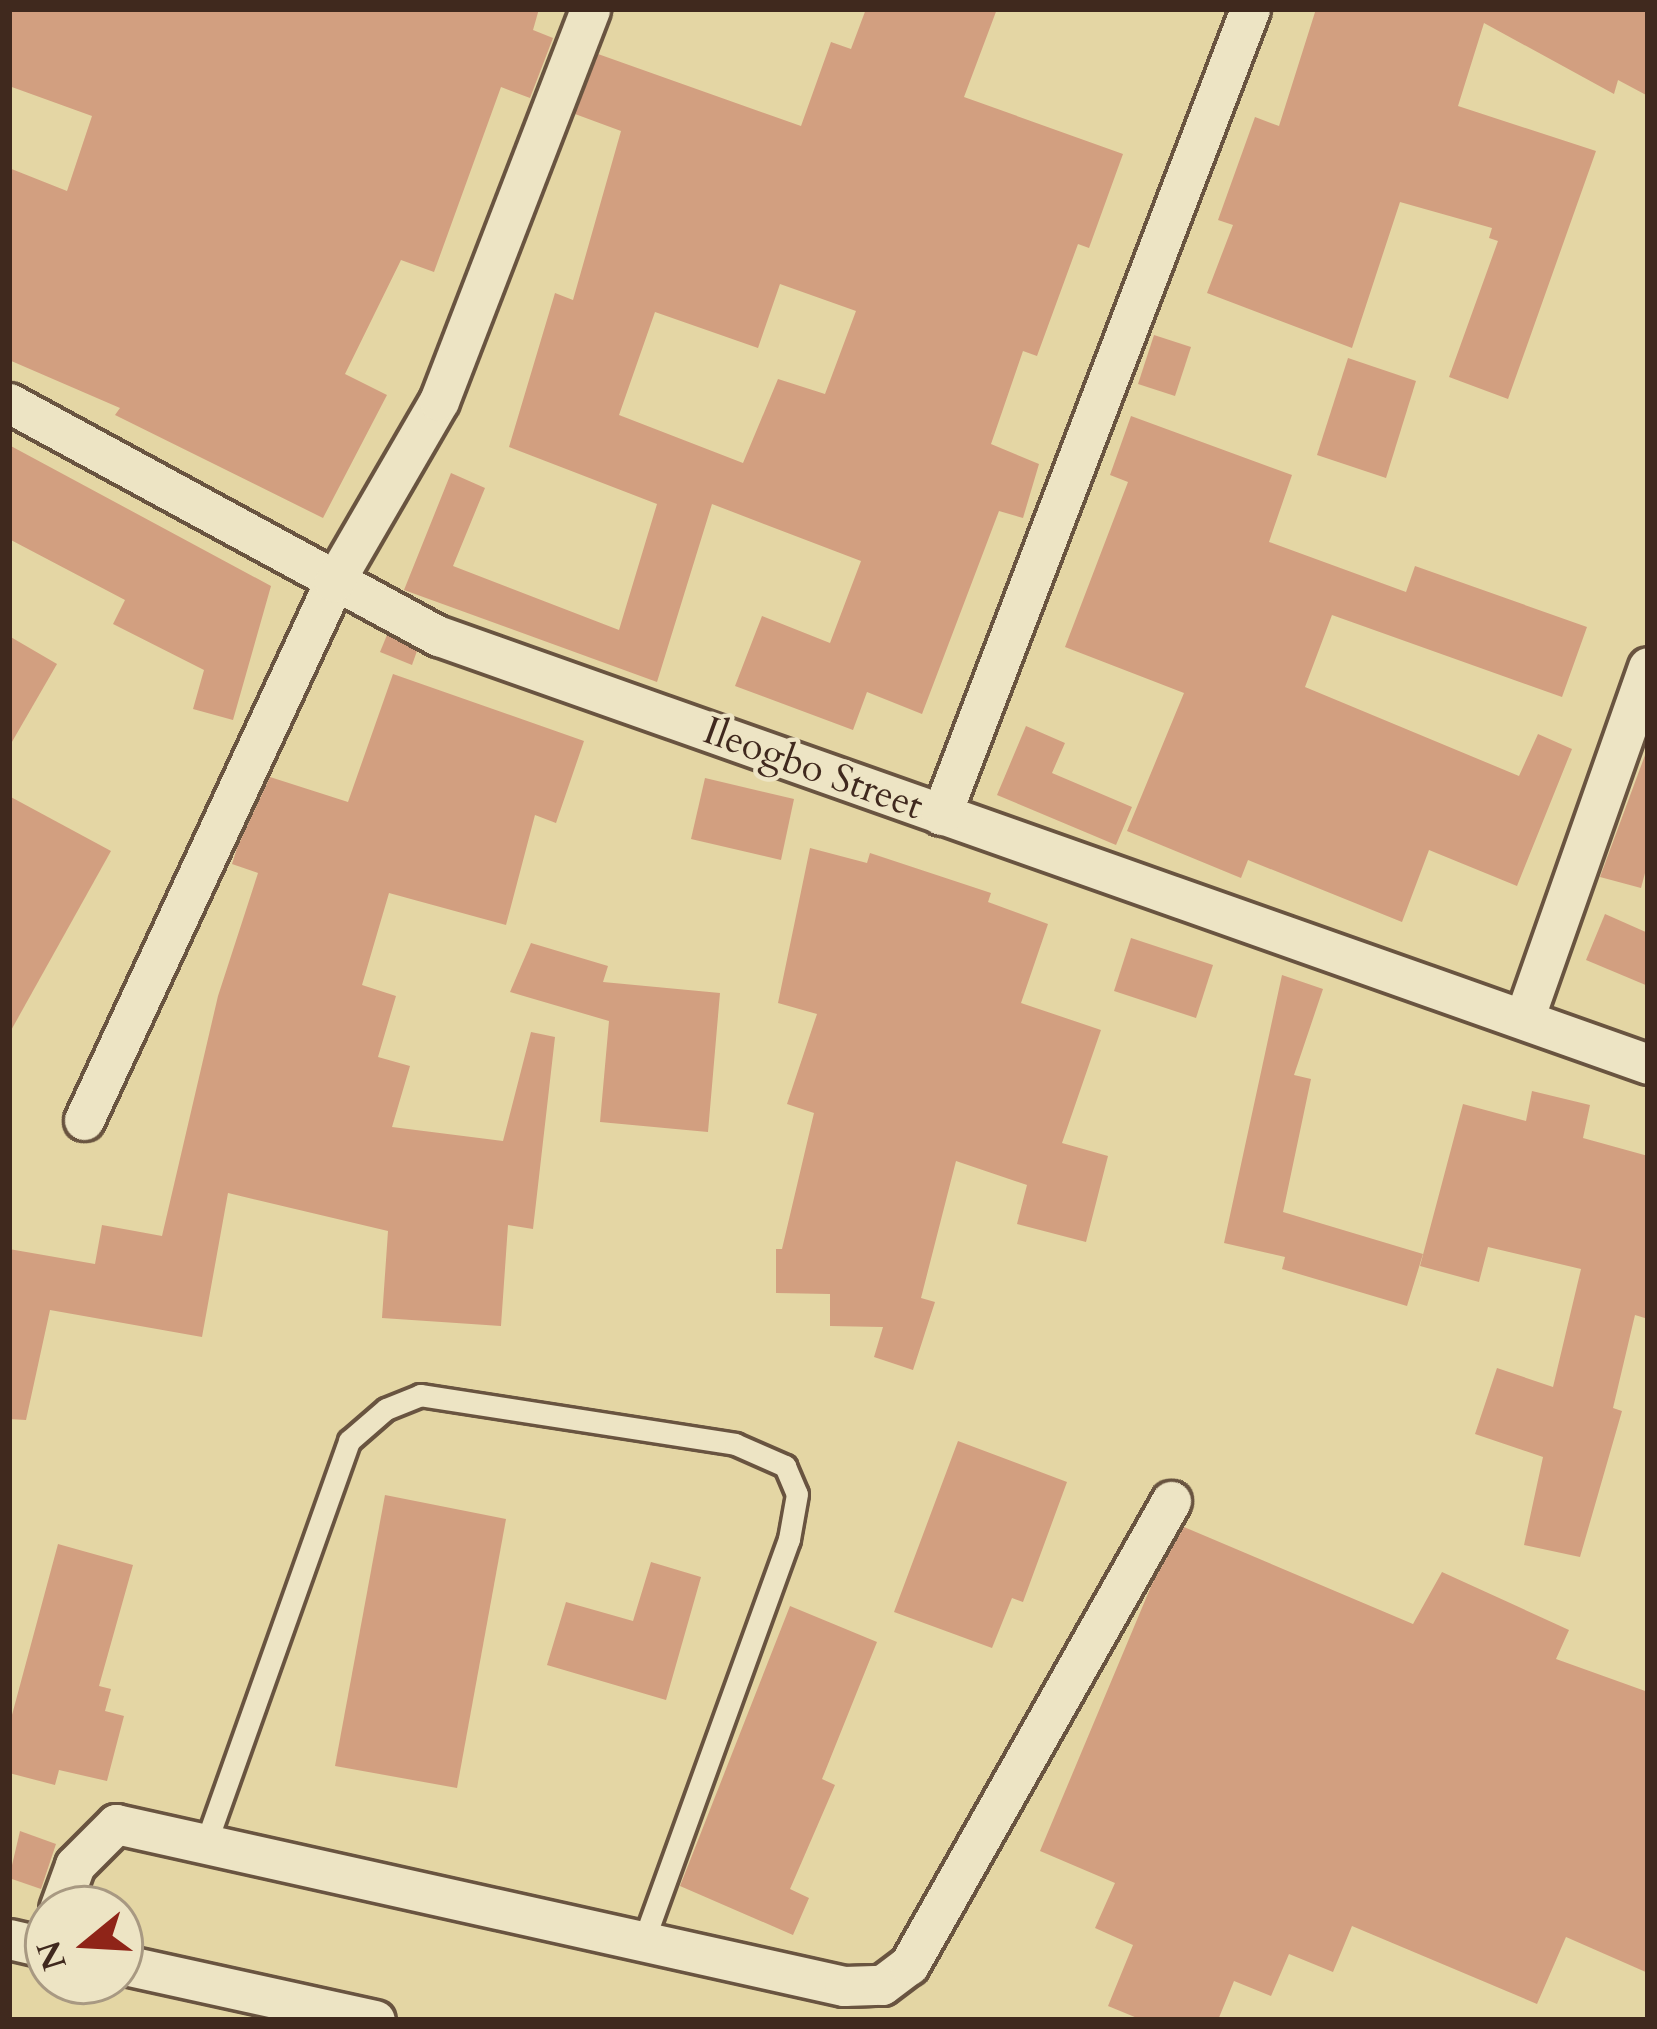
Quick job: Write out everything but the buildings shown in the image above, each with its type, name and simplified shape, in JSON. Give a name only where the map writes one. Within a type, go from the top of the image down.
[{"type":"street","points":[[84,1120],[334,582],[440,401],[590,9]]},
{"type":"street","points":[[941,815],[1250,9]]},
{"type":"street","name":"Ileogbo Street","points":[[9,403],[439,636],[1317,953],[1648,1064]]},
{"type":"street","points":[[1524,1019],[1648,668]]},
{"type":"street","points":[[68,1885],[75,1865],[116,1824],[207,1840],[844,1986],[882,1985],[909,1965],[1171,1501]]},
{"type":"street","points":[[144,1969],[375,2020]]},
{"type":"lane","points":[[207,1840],[349,1442],[386,1409],[420,1395],[736,1444],[785,1466],[797,1494],[788,1539],[644,1940]]}]
